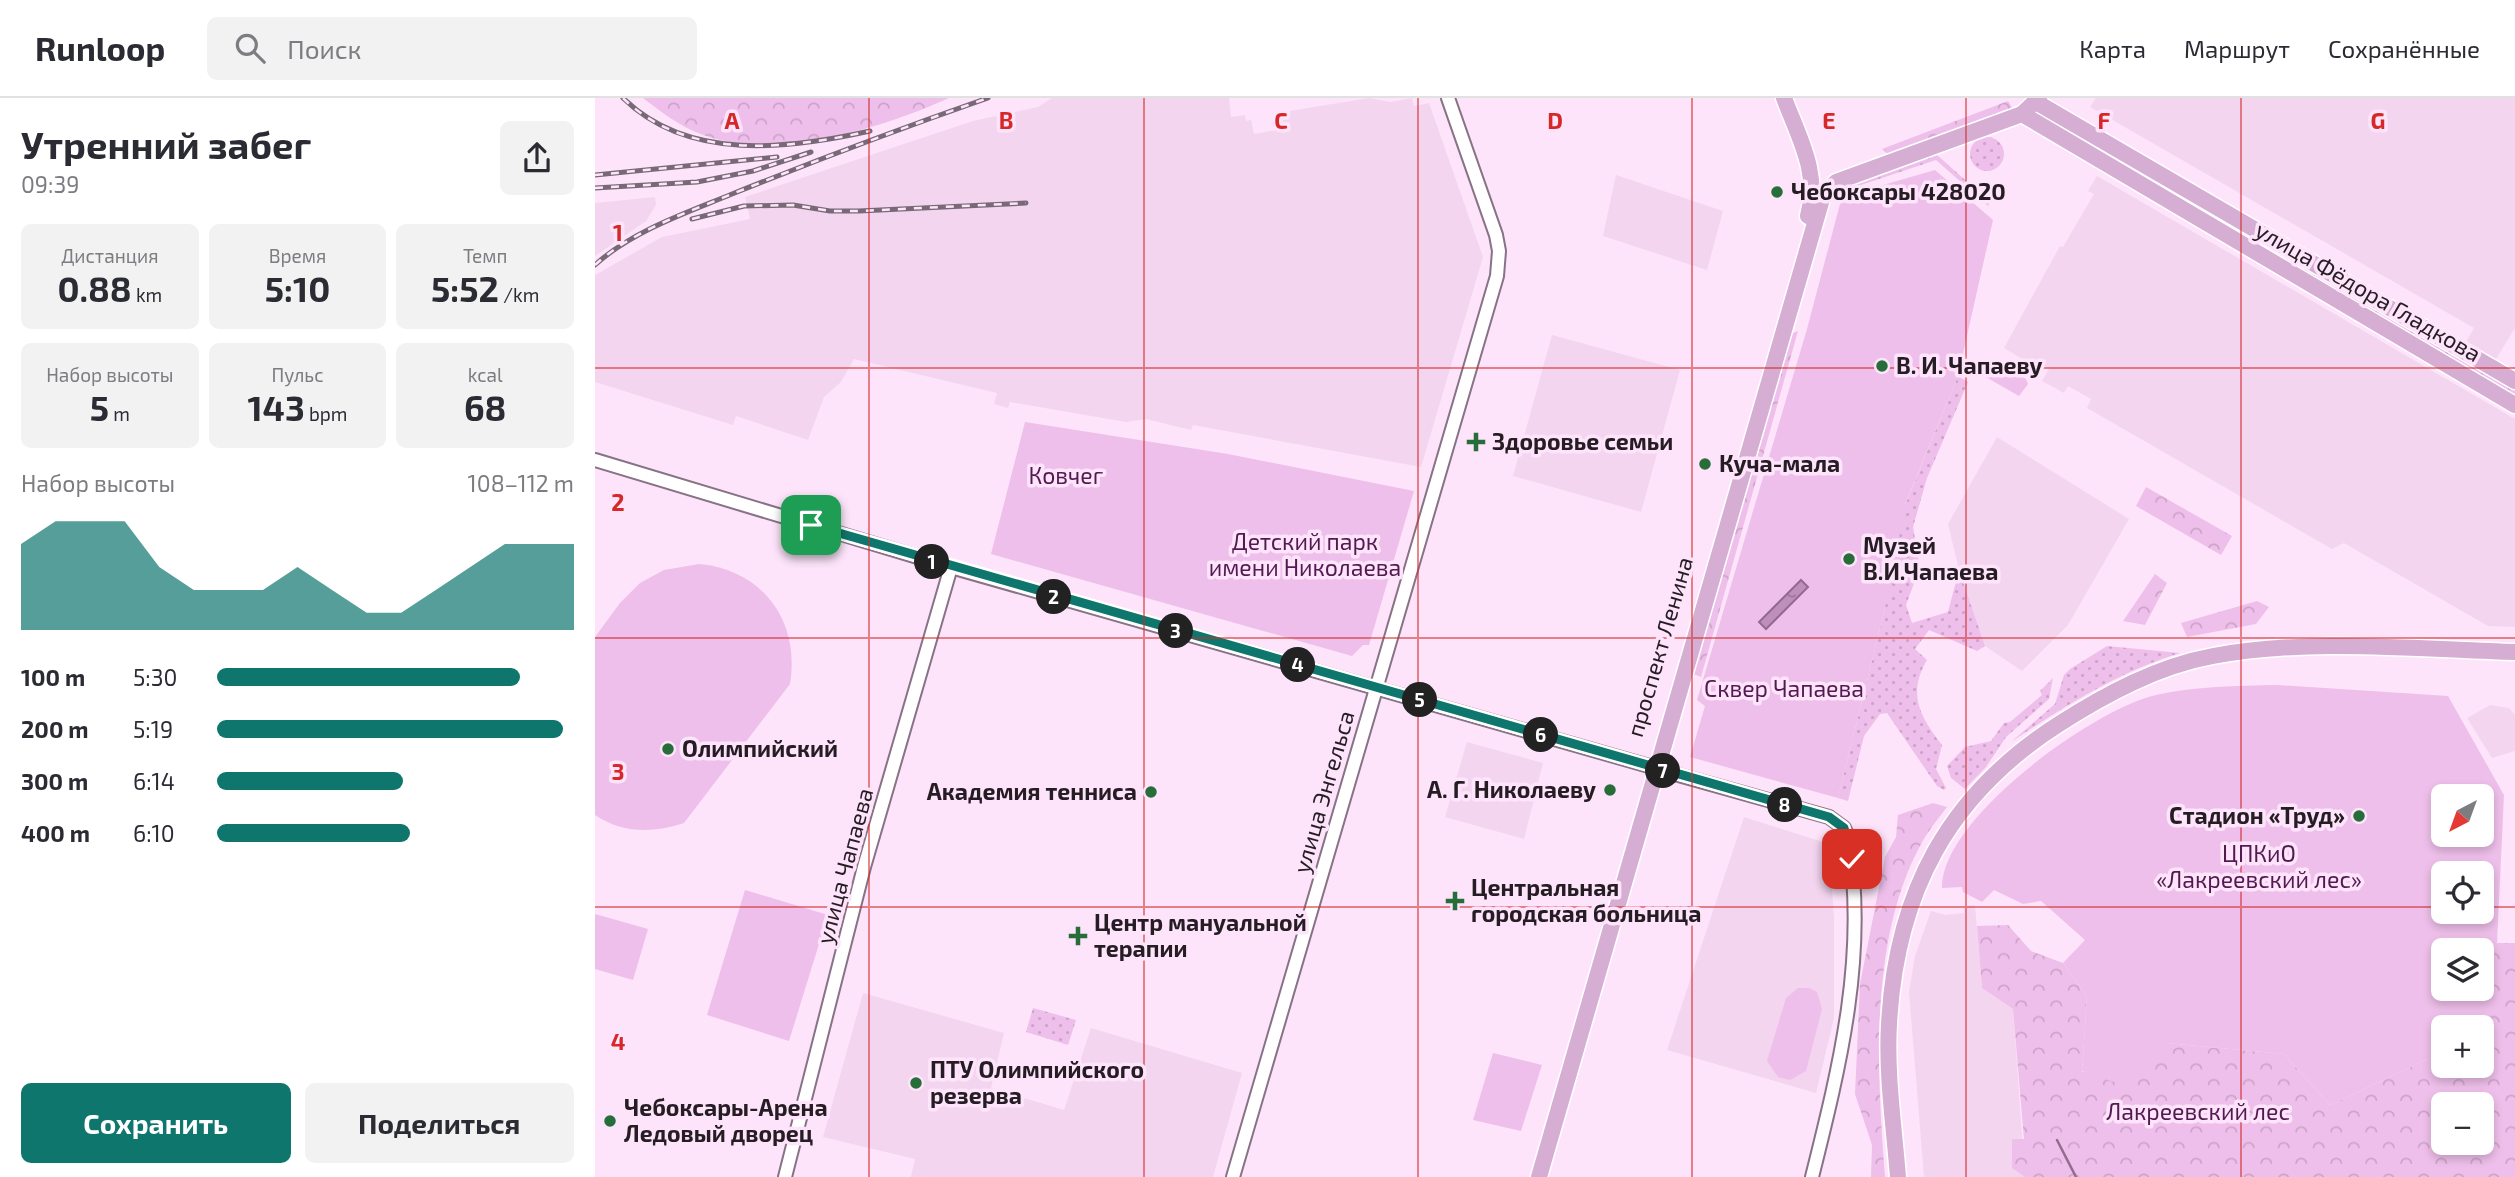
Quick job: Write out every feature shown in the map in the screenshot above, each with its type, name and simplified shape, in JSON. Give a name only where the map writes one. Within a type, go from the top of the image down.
[{"type":"main road","name":"проспект Ленина","points":[[1539,1177],[1810,208],[1812,170],[1784,98]]},
{"type":"main road","points":[[1812,170],[1822,180],[1836,182],[2022,114],[2037,100]]},
{"type":"main road","name":"улица Фёдора Гладкова","points":[[2037,100],[2515,381]]},
{"type":"main road","name":"улица Фёдора Гладкова","points":[[2022,114],[2515,405]]},
{"type":"main road","name":"проспект Ленина","points":[[1531,1177],[1819,207],[1826,192],[1836,182]]},
{"type":"main road","name":"улица Фёдора Гладкова","points":[[2234,239],[2244,223]]},
{"type":"main road","points":[[1898,1177],[1889,1026],[1899,949],[1920,877],[1936,845],[1969,799],[1996,771],[2044,733],[2087,706],[2153,674],[2183,663],[2252,650],[2434,653],[2515,661]]},
{"type":"main road","points":[[1906,1177],[1897,1053],[1904,966],[1933,869],[1953,834],[1987,793],[2059,733],[2134,692],[2178,674],[2233,661],[2267,658],[2515,652]]},
{"type":"street","name":"улица Энгельса","points":[[1233,1177],[1499,260],[1496,235],[1448,98]]},
{"type":"street","points":[[595,460],[951,568],[1829,817],[1844,828],[1848,837],[1855,902],[1849,1009],[1843,1053],[1812,1177]]},
{"type":"street","name":"улица Чапаева","points":[[785,1177],[865,867],[951,568]]},
{"type":"shaded area","points":[[1052,98],[1229,98],[1231,117],[1245,115],[1246,121],[1251,120],[1254,134],[1282,129],[1281,119],[1290,117],[1289,111],[1369,98],[1390,102],[1412,98],[1414,106],[1429,103],[1483,257],[1421,467],[1193,425],[1191,430],[1146,419],[1126,422],[1010,402],[1008,408],[994,404],[997,393],[854,359],[841,382],[824,397],[808,440],[736,416],[733,425],[595,382],[595,275],[662,237],[750,219],[745,197],[973,121],[1038,107]]},
{"type":"shaded area","points":[[2096,98],[2515,98],[2515,328],[2493,364],[2463,347],[2474,328],[2090,107]]},
{"type":"shaded area","points":[[1616,175],[1723,211],[1707,270],[1603,236]]},
{"type":"shaded area","points":[[2097,176],[2515,419],[2515,627],[2488,626],[2344,543],[2332,549],[2087,408],[2091,399],[2068,386],[2064,393],[2042,381],[2049,369],[2039,363],[2036,367],[2004,348],[2060,246],[2063,247],[2094,194],[2088,191]]},
{"type":"shaded area","points":[[655,197],[656,205],[646,221],[595,256],[595,203]]},
{"type":"shaded area","points":[[1552,335],[1680,370],[1641,512],[1513,476]]},
{"type":"shaded area","points":[[1997,437],[2129,519],[2068,625],[2022,671],[1985,646],[1959,570],[1948,524]]},
{"type":"shaded area","points":[[2490,705],[2509,708],[2515,715],[2515,751],[2492,758],[2467,718]]},
{"type":"shaded area","points":[[1467,742],[1543,763],[1524,839],[1445,817]]},
{"type":"shaded area","points":[[1744,817],[1829,844],[1834,919],[1834,1018],[1816,1093],[1667,1050]]},
{"type":"shaded area","points":[[1975,905],[1982,988],[2013,1009],[2025,1177],[1924,1177],[1909,992],[1915,956],[1931,911],[1945,915],[1964,913],[1964,906]]},
{"type":"shaded area","points":[[863,993],[1004,1033],[991,1088],[1064,1110],[1091,1028],[1242,1073],[1213,1177],[911,1177],[915,1159],[823,1137]]},
{"type":"green space","points":[[643,98],[949,98],[859,131],[791,143],[758,145],[727,141],[698,133],[676,122]]},
{"type":"green space","points":[[2008,101],[2013,109],[1888,154],[1882,149]]},
{"type":"green space","points":[[2045,111],[2515,383],[2515,400],[2039,118]]},
{"type":"green space","points":[[1987,137],[1999,142],[2004,154],[1999,166],[1987,171],[1975,166],[1970,154],[1975,142]]},
{"type":"green space","points":[[1937,155],[1990,202],[1988,206],[1936,160],[1843,191],[1842,187]]},
{"type":"green space","name":"Сквер Чапаева","points":[[1935,170],[1993,220],[1958,376],[1906,502],[1885,608],[1838,798],[1690,757],[1705,706],[1697,700],[1807,329],[1840,204],[1845,196]]},
{"type":"green space","points":[[1798,331],[1701,677],[1691,673],[1788,335]]},
{"type":"green space","points":[[1979,369],[2010,369],[2026,379],[2028,384],[2019,396],[1977,372]]},
{"type":"green space","points":[[1958,376],[1968,382],[1927,478],[1913,527],[1920,567],[1906,605],[1912,623],[1948,612],[1959,570],[1985,646],[1977,651],[1929,630],[1915,649],[1927,660],[1921,672],[1917,694],[1922,715],[1942,745],[1936,769],[1946,788],[1944,790],[1937,786],[1887,713],[1880,714],[1864,736],[1848,801],[1838,798],[1885,608],[1873,583]]},
{"type":"green space","name":"Детский парк имени Николаева","points":[[1025,422],[1228,454],[1414,491],[1369,645],[1363,645],[1352,656],[991,554]]},
{"type":"green space","points":[[2146,487],[2232,536],[2221,555],[2136,506]]},
{"type":"green space","name":"Олимпийский","points":[[699,564],[722,568],[742,577],[759,588],[773,603],[783,620],[789,640],[792,661],[790,684],[684,823],[650,830],[616,826],[595,815],[595,637],[620,603],[640,583],[664,570]]},
{"type":"green space","points":[[2155,574],[2167,583],[2145,625],[2123,621]]},
{"type":"green space","points":[[2257,601],[2269,607],[2256,624],[2187,637],[2181,623]]},
{"type":"green space","points":[[2107,646],[2180,653],[2114,680],[2011,742],[2055,704],[2064,675],[2070,669]]},
{"type":"green space","points":[[2053,678],[2049,699],[2006,737],[1986,767],[1965,789],[1951,778],[1947,766],[1965,747],[1991,741],[2004,723],[2010,722],[2042,695],[2040,691]]},
{"type":"green space","name":"ЦПКиО «Лакреевский лес»","points":[[2278,685],[2448,696],[2504,795],[2497,943],[2494,945],[2494,938],[2431,938],[2431,1001],[2494,1001],[2494,994],[2498,995],[2491,1015],[2431,1015],[2431,1058],[2330,1105],[2284,1054],[2166,1043],[2156,1062],[2114,1082],[2082,1071],[2087,996],[2063,963],[2085,940],[2041,901],[2023,904],[1994,890],[1982,902],[1963,892],[1962,887],[1942,888],[1948,861],[1966,831],[1992,801],[2060,744],[2129,705],[2156,695],[2231,686]]},
{"type":"green space","points":[[1933,803],[1947,807],[1923,841],[1904,883],[1892,923],[1884,965],[1879,1052],[1885,1177],[1871,1177],[1872,1145],[1855,1094],[1860,984],[1885,857],[1896,837],[1898,815]]},
{"type":"green space","points":[[745,890],[828,915],[789,1041],[707,1015]]},
{"type":"green space","points":[[595,914],[648,929],[633,980],[595,969]]},
{"type":"green space","name":"Лакреевский лес","points":[[2008,925],[2031,951],[2063,963],[2087,996],[2082,1072],[2166,1043],[2284,1054],[2330,1105],[2431,1058],[2431,1078],[2494,1078],[2494,1015],[2490,1015],[2497,995],[2494,994],[2494,945],[2515,943],[2515,1177],[2025,1177],[2012,1168],[2012,1139],[2024,1139],[2013,1009],[1982,988],[1977,926]]},
{"type":"green space","points":[[1798,988],[1809,988],[1817,992],[1822,1009],[1806,1071],[1790,1080],[1778,1077],[1767,1061],[1786,998]]},
{"type":"green space","points":[[1033,1008],[1076,1020],[1068,1045],[1026,1032]]},
{"type":"green space","points":[[1493,1053],[1542,1065],[1521,1131],[1473,1120]]},
{"type":"water","points":[[1801,580],[1808,587],[1766,629],[1759,622]]},
{"type":"waterway","points":[[2057,1140],[2076,1177]]},
{"type":"railway","points":[[623,98],[649,119],[678,133],[708,141],[773,145],[870,131]]},
{"type":"railway","points":[[595,265],[626,242],[678,216],[988,98]]},
{"type":"railway","points":[[595,188],[697,182],[753,171],[811,152]]},
{"type":"railway","points":[[595,175],[777,157]]},
{"type":"railway","points":[[692,219],[744,206],[793,205],[830,211],[859,211],[1026,203]]},
{"type":"place","name":"Чебоксары 428020","points":[[1777,192]]},
{"type":"place","name":"В. И. Чапаеву","points":[[1882,366]]},
{"type":"place","name":"Здоровье семьи","points":[[1476,442]]},
{"type":"place","name":"Куча-мала","points":[[1705,464]]},
{"type":"place","name":"Музей В.И.Чапаева","points":[[1849,559]]},
{"type":"place","name":"Олимпийский","points":[[668,749]]},
{"type":"place","name":"А. Г. Николаеву","points":[[1610,790]]},
{"type":"place","name":"Академия тенниса","points":[[1151,792]]},
{"type":"place","name":"Стадион «Труд»","points":[[2359,816]]},
{"type":"place","name":"Центральная городская больница","points":[[1455,901]]},
{"type":"place","name":"Центр мануальной терапии","points":[[1078,936]]},
{"type":"place","name":"ПТУ Олимпийского резерва","points":[[916,1083]]},
{"type":"place","name":"Чебоксары-Арена Ледовый дворец","points":[[610,1121]]},
{"type":"route","points":[[811,525],[951,568],[1829,817],[1844,828],[1852,859]]},
{"type":"park label","name":"Ковчег","points":[[1066,476]]}]
